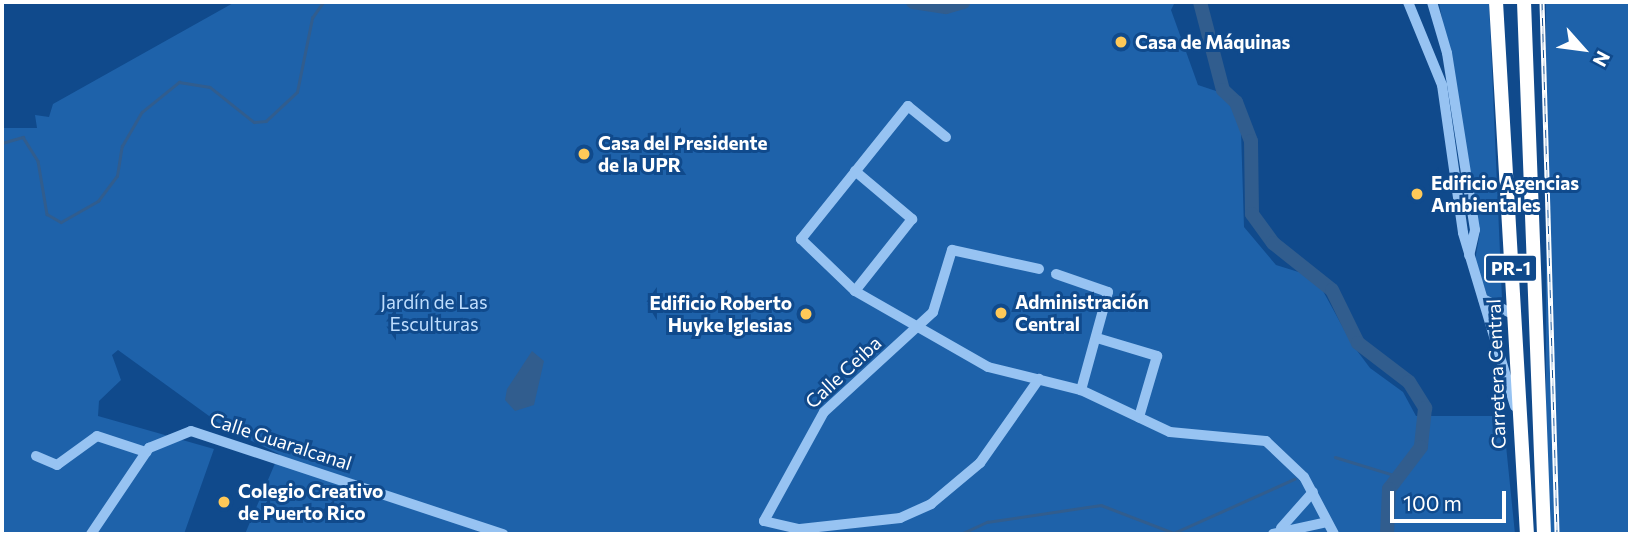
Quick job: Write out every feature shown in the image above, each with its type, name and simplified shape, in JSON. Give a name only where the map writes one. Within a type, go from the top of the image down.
[{"type":"highway","name":"Carretera Central","points":[[1496,2],[1516,406],[1527,534]]},
{"type":"highway","name":"PR-1","points":[[1524,2],[1544,534]]},
{"type":"street","points":[[1408,2],[1429,44]]},
{"type":"street","points":[[1416,2],[1429,44],[1469,255],[1516,406]]},
{"type":"street","points":[[1432,2],[1447,53],[1475,230],[1469,255]]},
{"type":"street","points":[[946,137],[908,107],[801,239],[855,291],[915,330],[988,367],[1081,390],[1170,432],[1266,441],[1313,492],[1334,534]]},
{"type":"street","points":[[855,171],[912,219],[855,291]]},
{"type":"street","name":"Calle Ceiba","points":[[764,521],[824,412],[915,330],[935,307],[952,250],[1039,269]]},
{"type":"street","points":[[1056,274],[1108,292],[1081,390]]},
{"type":"street","points":[[1483,299],[1511,313]]},
{"type":"street","points":[[1097,338],[1157,356],[1139,417]]},
{"type":"street","points":[[766,534],[764,521],[800,529],[900,518],[931,504],[980,463],[1040,379]]},
{"type":"street","name":"Calle Guaralcanal","points":[[91,534],[146,452],[177,432],[206,432],[503,534]]},
{"type":"street","points":[[36,456],[57,465],[97,436],[146,452]]},
{"type":"street","points":[[1277,531],[1313,492]]},
{"type":"street","points":[[1277,531],[1327,522]]},
{"type":"green space","name":"Jardín de Las Esculturas","points":[[235,2],[1175,2],[1171,10],[1198,85],[1240,99],[1244,227],[1276,265],[1305,274],[1323,291],[1352,344],[1370,368],[1403,392],[1416,416],[1503,416],[1515,534],[245,534],[279,454],[227,429],[118,350],[112,355],[121,380],[99,401],[98,416],[214,449],[184,534],[2,534],[2,128],[37,128],[35,115],[49,117],[53,104]]},
{"type":"green space","points":[[1439,2],[1489,2],[1504,344],[1475,260],[1480,232]]},
{"type":"green space","points":[[1546,2],[1630,2],[1630,534],[1546,534]]},
{"type":"shaded area","points":[[532,351],[544,361],[534,405],[515,411],[505,400],[507,389]]},
{"type":"waterway","points":[[2,143],[23,137],[38,161],[47,214],[61,222],[98,201],[117,176],[122,146],[142,112],[179,82],[210,87],[254,122],[266,121],[297,92],[312,18],[323,2]]},
{"type":"waterway","points":[[913,2],[946,7],[963,2]]},
{"type":"waterway","points":[[1200,2],[1223,90],[1236,102],[1251,141],[1252,214],[1273,243],[1332,290],[1358,343],[1409,382],[1425,408],[1421,447],[1389,489],[1387,534]]},
{"type":"waterway","points":[[1335,457],[1397,476]]},
{"type":"waterway","points":[[961,534],[987,522],[1101,505],[1174,533],[1294,479]]},
{"type":"railway","points":[[1542,2],[1557,534]]},
{"type":"place","name":"Casa de Máquinas","points":[[1121,42]]},
{"type":"place","name":"Casa del Presidente de la UPR","points":[[584,154]]},
{"type":"place","name":"Edificio Agencias Ambientales","points":[[1417,194]]},
{"type":"place","name":"Administración Central","points":[[1001,313]]},
{"type":"place","name":"Edificio Roberto Huyke Iglesias","points":[[806,314]]},
{"type":"place","name":"Colegio Creativo de Puerto Rico","points":[[224,502]]}]
